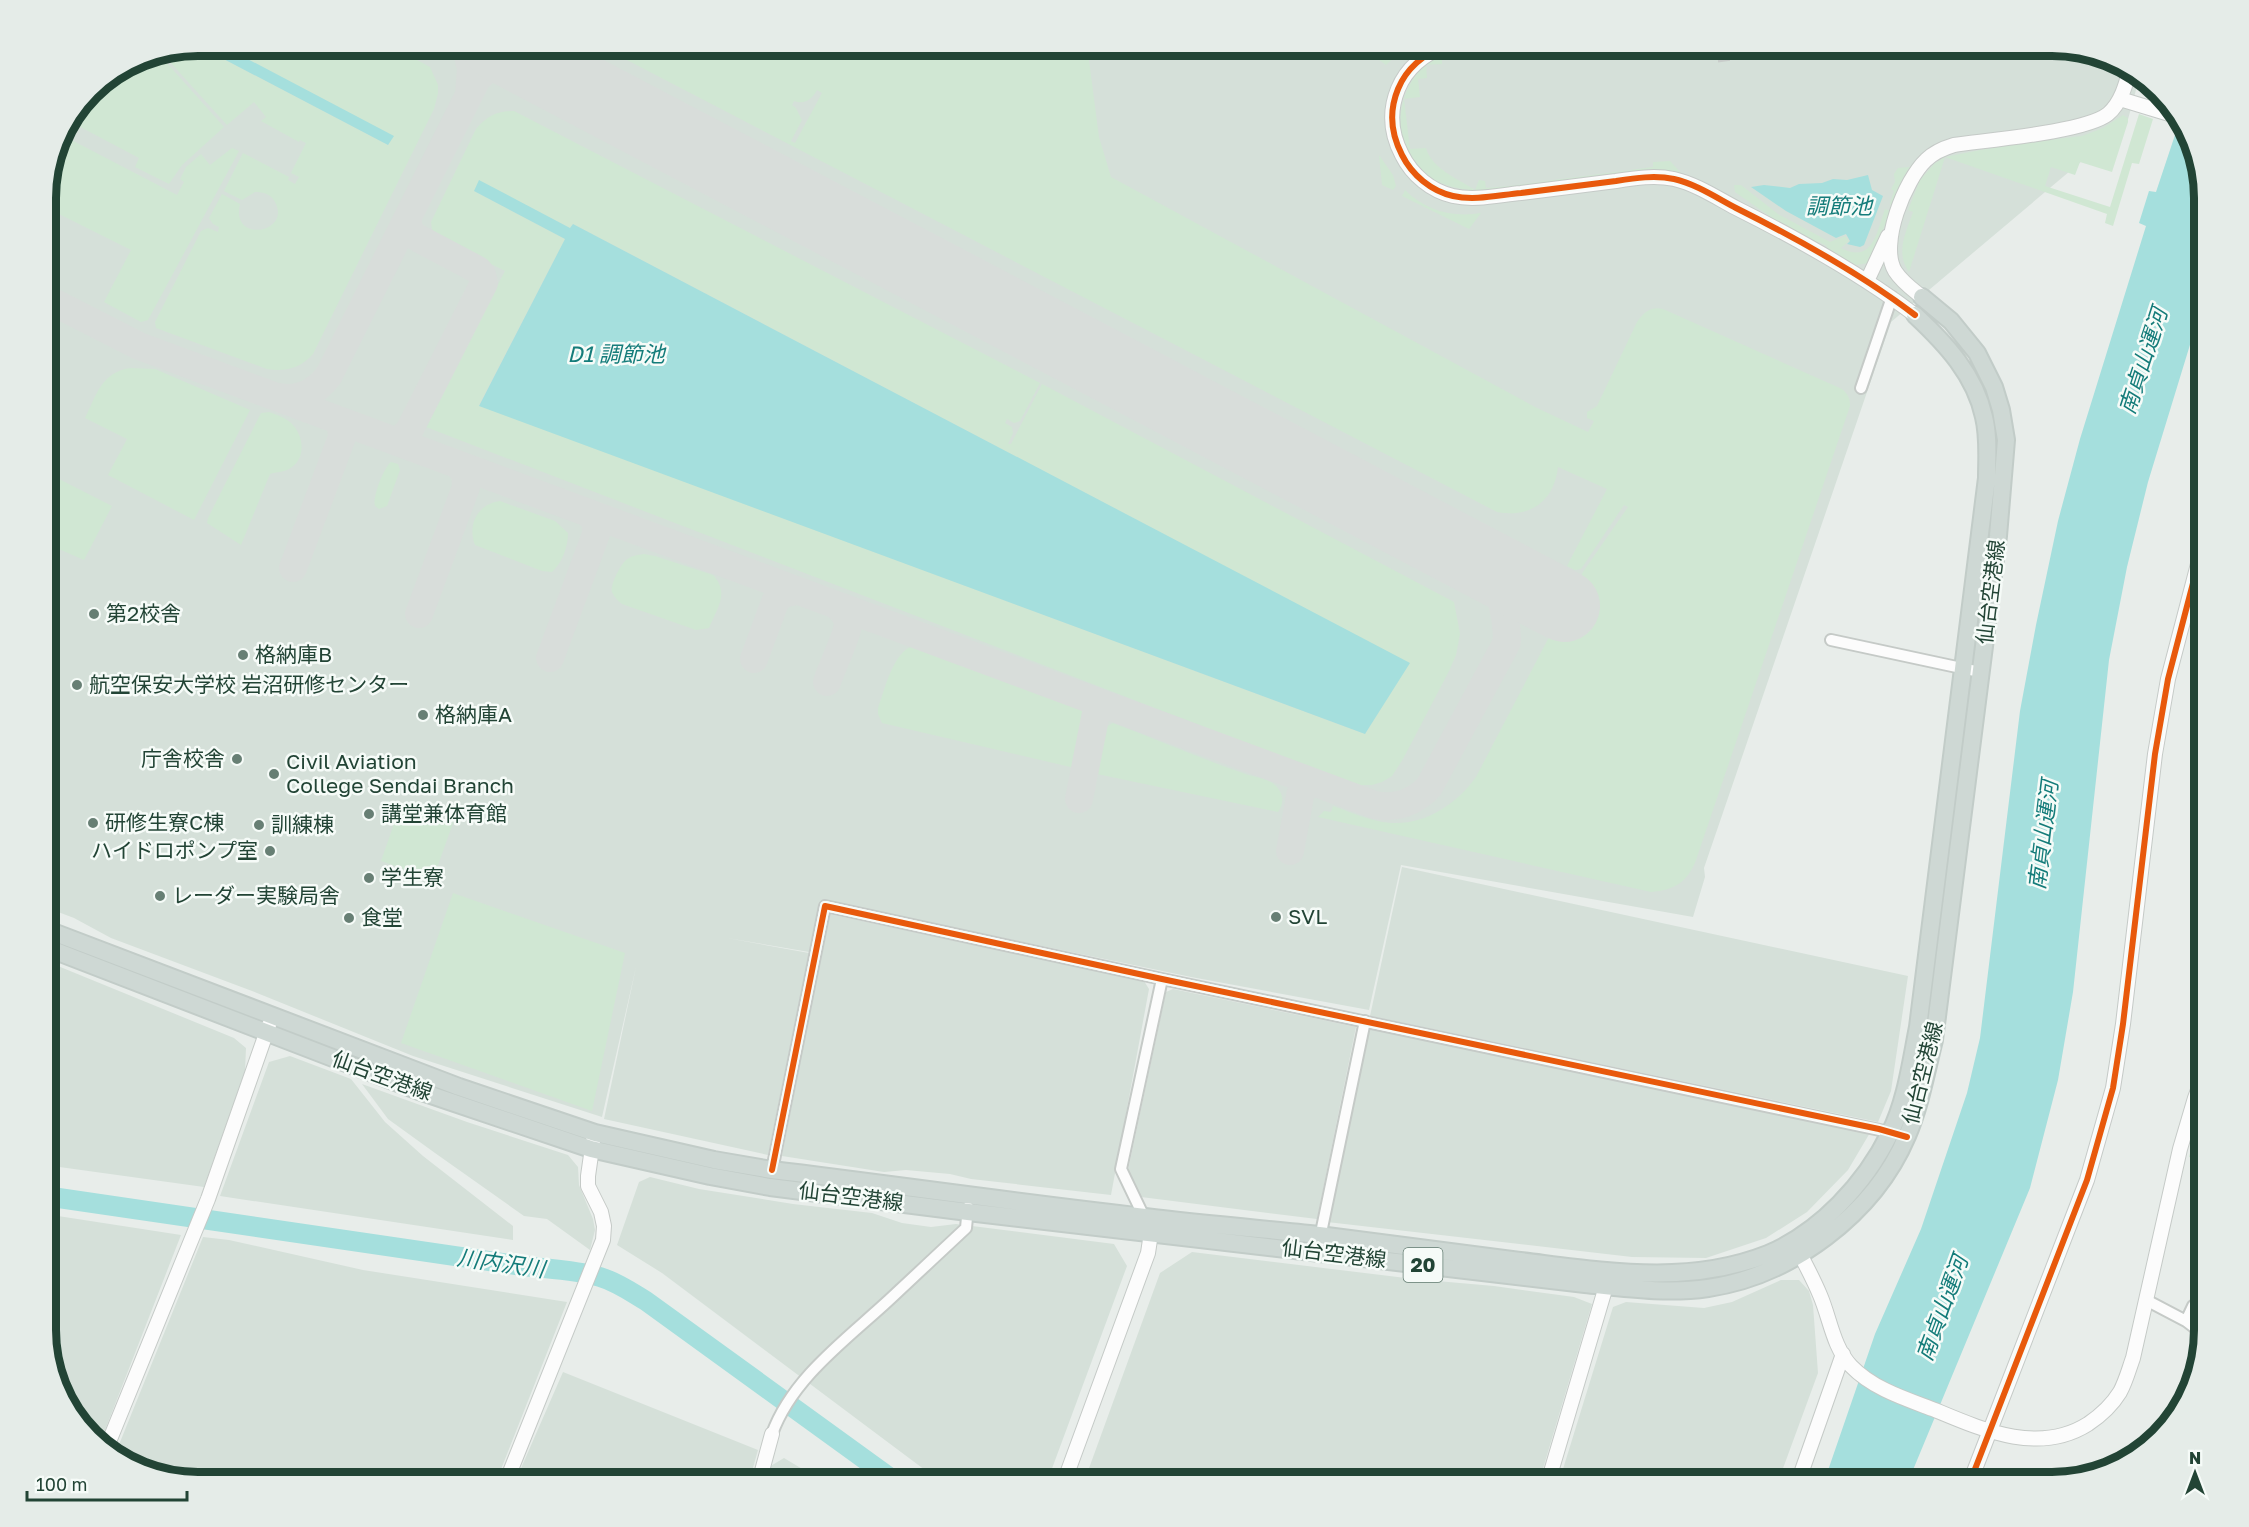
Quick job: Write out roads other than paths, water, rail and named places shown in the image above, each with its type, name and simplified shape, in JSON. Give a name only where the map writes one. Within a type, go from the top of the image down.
[{"type":"main road","name":"仙台空港線","points":[[56,951],[459,1087],[593,1141],[710,1176],[770,1187],[1144,1217],[1318,1244],[1608,1279],[1701,1272],[1736,1265],[1770,1253],[1797,1247],[1850,1192],[1899,1135],[1921,1095],[1934,1040],[2004,482],[2006,440],[1994,387],[1972,347],[1951,321],[1922,297]]},
{"type":"main road","name":"仙台空港線","points":[[1899,1135],[1918,1027],[1987,478],[1988,445],[1978,396],[1943,341],[1915,315]]},
{"type":"main road","name":"仙台空港線","points":[[56,935],[270,1025]]},
{"type":"main road","name":"仙台空港線","points":[[593,1141],[1151,1233],[1318,1244]]},
{"type":"street","points":[[1425,56],[1408,72],[1399,87],[1392,115],[1393,133],[1402,157],[1412,171],[1439,192],[1465,198],[1485,197],[1643,177],[1674,179],[1756,218],[1867,281],[1915,315]]},
{"type":"street","points":[[1867,281],[1892,228],[1910,179],[1928,158],[1939,150],[1954,144],[2062,129],[2097,121],[2110,112],[2120,99],[2127,77]]},
{"type":"street","points":[[2120,99],[2165,113]]},
{"type":"street","points":[[1892,228],[1891,256],[1894,270],[1907,286],[1922,297]]},
{"type":"street","points":[[1861,388],[1892,297]]},
{"type":"street","points":[[1955,357],[1972,347]]},
{"type":"street","points":[[1985,423],[2003,420]]},
{"type":"street","points":[[1974,1472],[2087,1180],[2113,1088],[2123,1024],[2155,754],[2170,669],[2194,579]]},
{"type":"street","points":[[1831,640],[1980,672]]},
{"type":"street","points":[[772,1170],[825,906],[1162,980],[1899,1135]]},
{"type":"street","points":[[1068,1472],[1149,1253],[1151,1233],[1121,1169],[1162,980]]},
{"type":"street","points":[[1318,1244],[1365,1022]]},
{"type":"street","points":[[109,1441],[208,1199],[270,1025]]},
{"type":"street","points":[[1797,1247],[1821,1297],[1832,1331],[1846,1359],[1869,1381],[1948,1416],[1990,1431],[2021,1438],[2058,1437],[2098,1417],[2120,1393],[2126,1380],[2133,1358],[2180,1149],[2194,1108]]},
{"type":"street","points":[[510,1472],[603,1240],[602,1212],[588,1186],[593,1141]]},
{"type":"street","points":[[762,1472],[778,1418],[796,1390],[830,1353],[966,1228],[969,1203]]},
{"type":"street","points":[[1551,1472],[1608,1279]]},
{"type":"street","points":[[2146,1300],[2194,1327]]},
{"type":"street","points":[[2186,1321],[2194,1305]]},
{"type":"street","points":[[1802,1472],[1846,1359]]},
{"type":"water","points":[[218,56],[242,56],[394,136],[388,145]]},
{"type":"water","name":"南貞山運河","points":[[2177,130],[2189,160],[2194,197],[2194,332],[2148,482],[2127,567],[2109,660],[2073,992],[2058,1080],[2030,1188],[1912,1472],[1827,1472],[1875,1334],[1921,1229],[1967,1093],[1980,1038],[2020,711],[2036,625],[2058,521],[2080,439],[2146,226],[2139,223],[2149,191],[2156,192]]},
{"type":"water","name":"調節池","points":[[1868,175],[1872,190],[1883,196],[1864,245],[1860,247],[1847,244],[1850,241],[1846,234],[1836,238],[1786,211],[1751,187],[1764,185],[1790,188],[1799,184],[1822,183],[1833,179],[1847,180]]},
{"type":"water","name":"D1 調節池","points":[[479,180],[570,228],[573,224],[1410,663],[1365,734],[479,406],[565,239],[474,191]]},
{"type":"waterway","name":"川内沢川","points":[[56,1198],[590,1274],[606,1279],[646,1301],[882,1472]]},
{"type":"railway","points":[[1718,61],[1754,56]]},
{"type":"place","name":"第2校舎","points":[[94,614]]},
{"type":"place","name":"格納庫B","points":[[243,655]]},
{"type":"place","name":"航空保安大学校 岩沼研修センター","points":[[77,685]]},
{"type":"place","name":"格納庫A","points":[[423,715]]},
{"type":"place","name":"庁舎校舎","points":[[237,759]]},
{"type":"place","name":"Civil Aviation College Sendai Branch","points":[[274,774]]},
{"type":"place","name":"講堂兼体育館","points":[[369,814]]},
{"type":"place","name":"研修生寮C棟","points":[[93,823]]},
{"type":"place","name":"訓練棟","points":[[259,825]]},
{"type":"place","name":"ハイドロポンプ室","points":[[270,851]]},
{"type":"place","name":"学生寮","points":[[369,878]]},
{"type":"place","name":"レーダー実験局舎","points":[[160,896]]},
{"type":"place","name":"SVL","points":[[1276,917]]},
{"type":"place","name":"食堂","points":[[349,918]]}]
